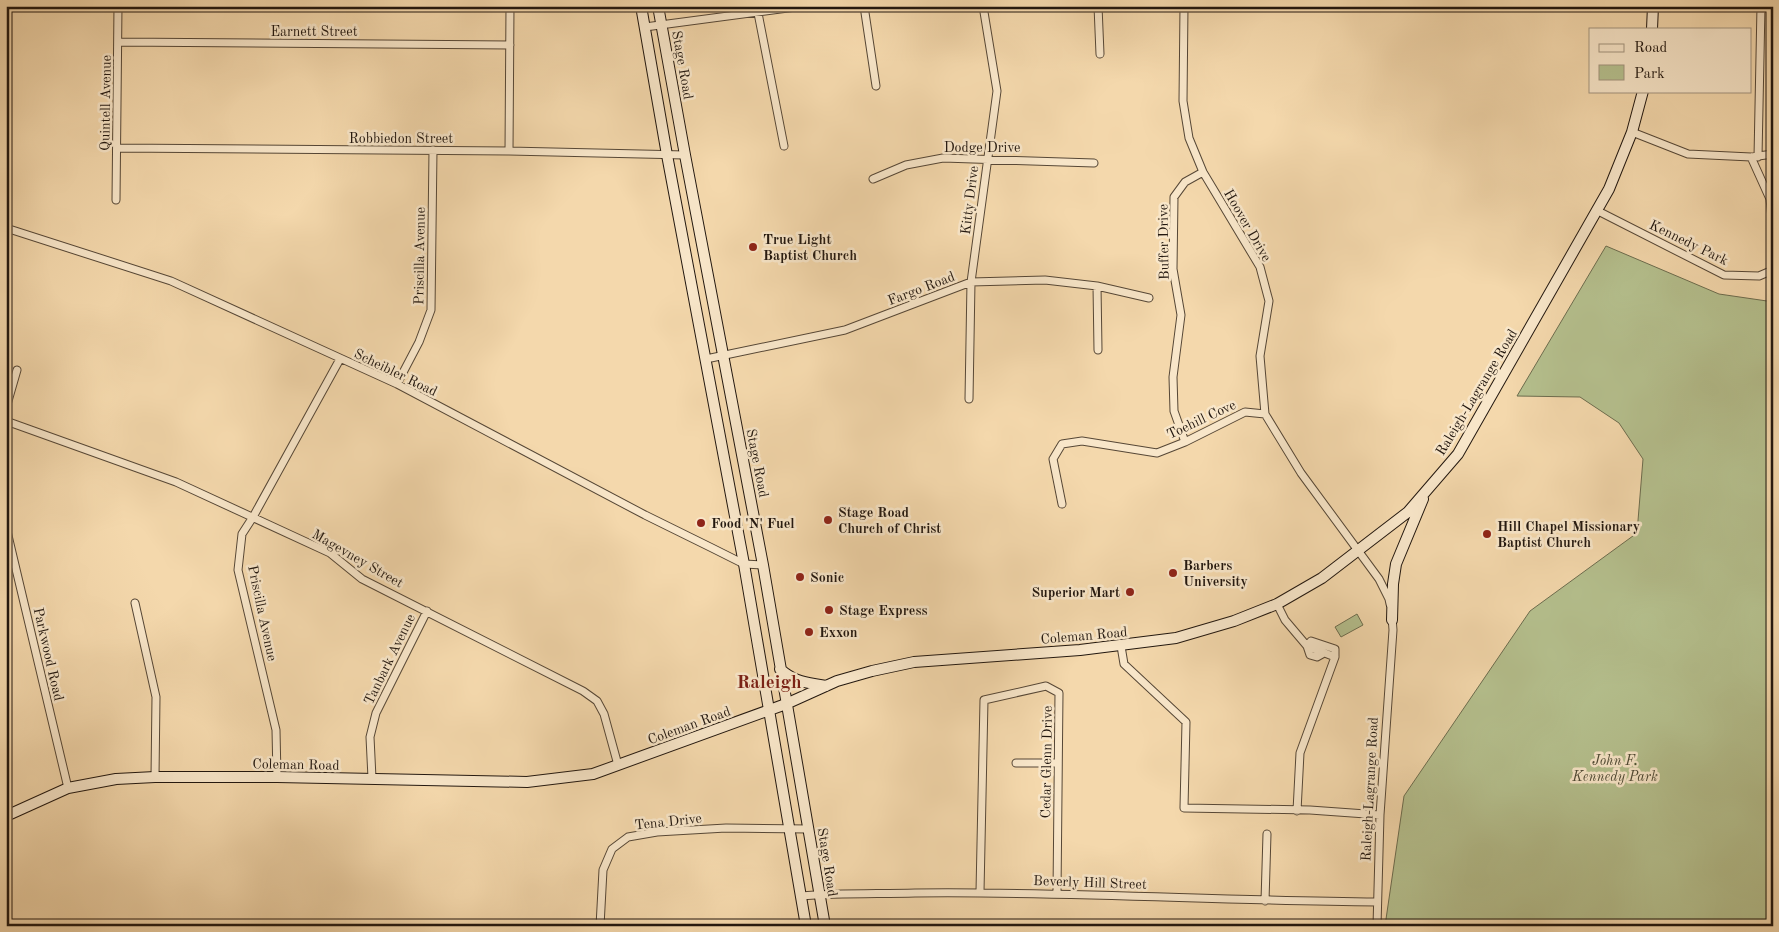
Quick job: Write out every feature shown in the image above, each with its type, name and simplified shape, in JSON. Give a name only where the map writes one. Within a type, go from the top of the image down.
[{"type":"main road","points":[[641,6],[744,564],[806,926]]},
{"type":"main road","name":"Stage Road","points":[[658,6],[724,355],[825,926]]},
{"type":"main road","points":[[1652,28],[1653,6]]},
{"type":"main road","name":"Raleigh-Lagrange Road","points":[[1359,551],[1408,512],[1458,454],[1598,211],[1632,132],[1643,92]]},
{"type":"main road","points":[[1392,620],[1393,584],[1396,564],[1427,490]]},
{"type":"main road","name":"Coleman Road","points":[[6,816],[68,788],[116,779],[155,777],[278,777],[528,782],[594,774],[786,704],[826,686],[872,671],[914,662],[1121,646],[1176,638],[1234,621],[1277,604],[1322,578],[1359,551]]},
{"type":"main road","points":[[780,669],[790,678],[826,686]]},
{"type":"street","name":"Quintell Avenue","points":[[116,200],[118,6]]},
{"type":"street","points":[[509,151],[510,6]]},
{"type":"street","points":[[645,27],[803,6]]},
{"type":"street","points":[[864,6],[876,86]]},
{"type":"street","name":"Kitty Drive","points":[[969,399],[971,282],[997,91],[983,6]]},
{"type":"street","points":[[1098,6],[1100,54]]},
{"type":"street","name":"Hoover Drive","points":[[1184,6],[1183,101],[1189,138],[1203,172],[1260,267],[1269,301],[1260,356],[1265,414],[1301,473],[1359,551]]},
{"type":"street","points":[[1761,6],[1754,157],[1770,199],[1773,228]]},
{"type":"street","points":[[758,13],[784,146]]},
{"type":"street","name":"Earnett Street","points":[[118,42],[510,45]]},
{"type":"street","points":[[1632,132],[1688,154],[1754,157],[1773,154]]},
{"type":"street","name":"Robbiedon Street","points":[[117,148],[433,150],[685,155]]},
{"type":"street","name":"Priscilla Avenue","points":[[397,384],[419,342],[431,310],[433,150]]},
{"type":"street","name":"Dodge Drive","points":[[873,179],[906,165],[944,158],[1094,163]]},
{"type":"street","name":"Buffer Drive","points":[[1186,442],[1174,411],[1173,377],[1181,314],[1173,269],[1174,197],[1185,182],[1203,172]]},
{"type":"street","name":"Kennedy Park","points":[[1598,211],[1724,275],[1759,276],[1773,270]]},
{"type":"street","name":"Scheibler Road","points":[[6,228],[171,281],[397,384],[645,515],[744,564],[762,565]]},
{"type":"street","name":"Fargo Road","points":[[706,359],[846,330],[971,282],[1045,280],[1097,286],[1150,298]]},
{"type":"street","points":[[1097,286],[1098,350]]},
{"type":"street","name":"Priscilla Avenue","points":[[278,777],[276,730],[238,570],[242,534],[253,518],[340,358]]},
{"type":"street","points":[[6,408],[17,370]]},
{"type":"street","name":"Toehill Cove","points":[[1062,504],[1053,459],[1062,444],[1082,441],[1157,453],[1186,442],[1245,412],[1265,414]]},
{"type":"street","name":"Magevney Street","points":[[6,421],[176,482],[330,553],[362,578],[583,691],[597,701],[604,714],[618,765]]},
{"type":"street","name":"Parkwood Road","points":[[6,526],[68,788]]},
{"type":"street","name":"Raleigh-Lagrange Road","points":[[1359,551],[1390,598],[1393,630],[1380,815],[1377,926]]},
{"type":"street","points":[[135,603],[156,697],[155,777]]},
{"type":"street","points":[[1277,604],[1285,620],[1307,646],[1310,656],[1317,657],[1324,653],[1336,657]]},
{"type":"street","name":"Tanbark Avenue","points":[[372,778],[370,737],[376,713],[427,611]]},
{"type":"street","points":[[1297,811],[1300,754],[1336,657],[1335,649],[1326,645],[1311,641],[1307,646]]},
{"type":"street","points":[[1121,646],[1124,664],[1186,722],[1184,808],[1310,810],[1380,815]]},
{"type":"street","name":"Cedar Glenn Drive","points":[[980,892],[984,700],[1046,686],[1059,693],[1057,893]]},
{"type":"street","points":[[1016,763],[1058,763]]},
{"type":"street","name":"Tena Drive","points":[[600,926],[603,870],[612,849],[628,837],[657,832],[726,828],[809,829]]},
{"type":"street","points":[[1265,901],[1267,834]]},
{"type":"street","name":"Beverly Hill Street","points":[[801,896],[980,892],[1265,901],[1377,902]]},
{"type":"green space","name":"John F. Kennedy Park","points":[[1606,246],[1719,294],[1767,301],[1773,305],[1773,926],[1385,926],[1404,796],[1530,611],[1637,533],[1643,459],[1619,423],[1580,397],[1517,396]]},
{"type":"green space","points":[[1357,614],[1363,625],[1341,637],[1335,627]]},
{"type":"place","name":"True Light Baptist Church","points":[[753,247]]},
{"type":"place","name":"Stage Road Church of Christ","points":[[828,520]]},
{"type":"place","name":"Food 'N' Fuel","points":[[701,523]]},
{"type":"place","name":"Hill Chapel Missionary Baptist Church","points":[[1487,534]]},
{"type":"place","name":"Barbers University","points":[[1173,573]]},
{"type":"place","name":"Sonic","points":[[800,577]]},
{"type":"place","name":"Superior Mart","points":[[1130,592]]},
{"type":"place","name":"Stage Express","points":[[829,610]]},
{"type":"place","name":"Exxon","points":[[809,632]]},
{"type":"district","name":"Raleigh","points":[[769,681]]}]
